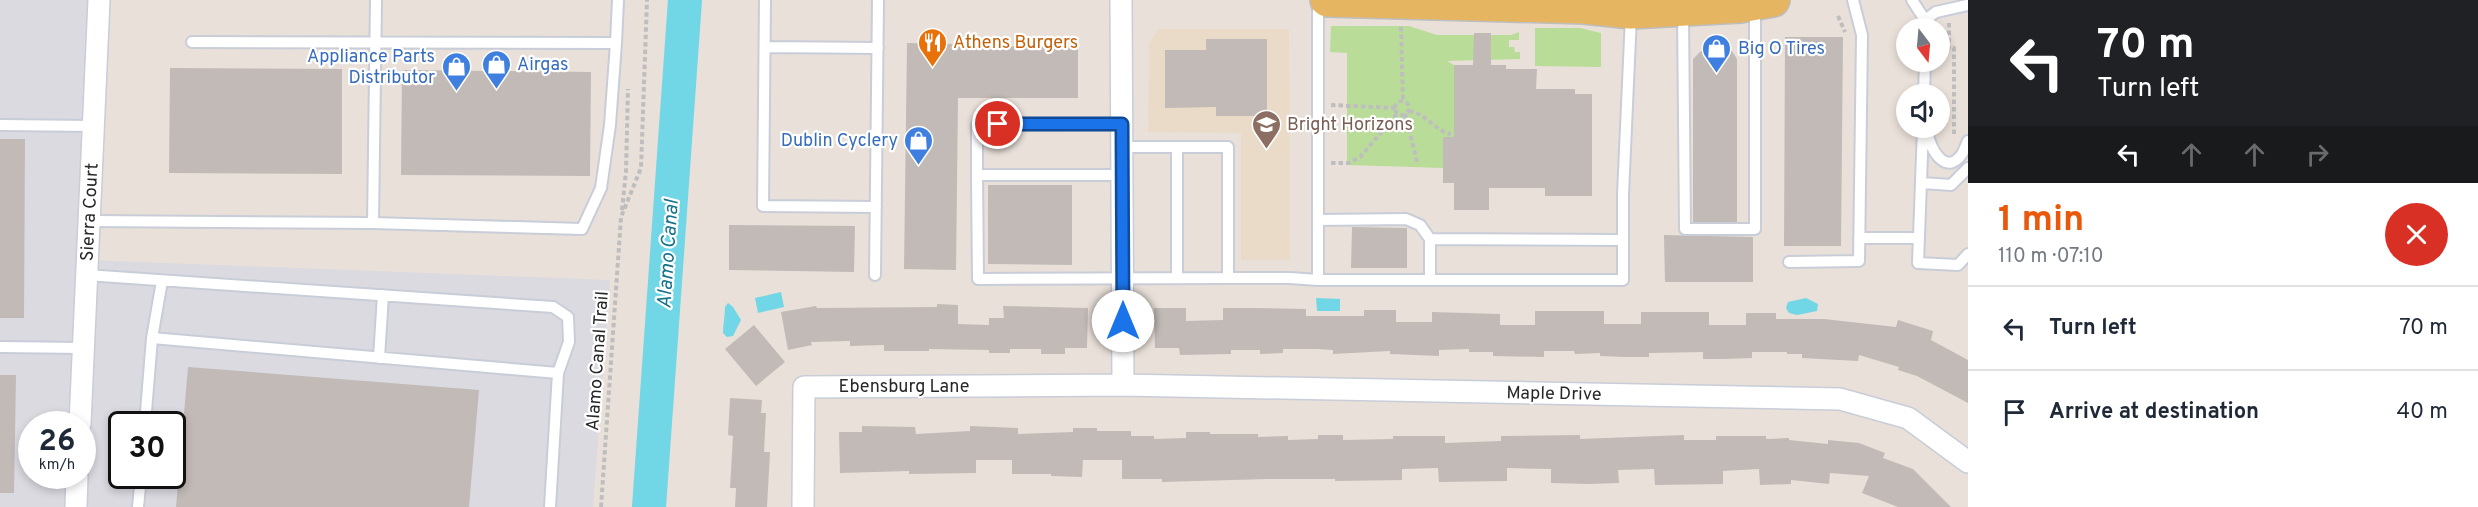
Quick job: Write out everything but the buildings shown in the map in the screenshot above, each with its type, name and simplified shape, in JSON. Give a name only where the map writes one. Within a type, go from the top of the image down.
[{"type":"main road","points":[[1327,0],[1419,9],[1656,7],[1764,2]]},
{"type":"street","name":"Sierra Court","points":[[81,411],[99,0]]},
{"type":"street","points":[[1121,0],[1123,385]]},
{"type":"street","name":"Maple Drive","points":[[1123,385],[1839,399],[1908,418],[1968,462]]},
{"type":"street","name":"Ebensburg Lane","points":[[803,507],[804,387],[1123,385]]},
{"type":"street","points":[[76,507],[77,489]]},
{"type":"lane","points":[[373,223],[376,0]]},
{"type":"lane","points":[[89,221],[373,223],[582,230],[601,188],[610,125],[618,0]]},
{"type":"lane","points":[[765,0],[763,206],[876,207]]},
{"type":"lane","points":[[875,275],[878,0]]},
{"type":"lane","points":[[1318,0],[1318,280]]},
{"type":"lane","points":[[1789,262],[1859,261],[1862,35],[1853,0]]},
{"type":"lane","points":[[1912,0],[1922,18]]},
{"type":"lane","points":[[1656,7],[1685,229],[1755,229],[1764,2]]},
{"type":"lane","points":[[1930,18],[1936,12],[1961,4]]},
{"type":"lane","points":[[1122,124],[977,124],[978,279],[1623,280],[1623,240],[1656,7]]},
{"type":"lane","points":[[192,42],[616,43]]},
{"type":"lane","points":[[765,47],[878,48]]},
{"type":"lane","points":[[0,125],[93,126]]},
{"type":"lane","points":[[1924,138],[1918,263],[1958,265],[1968,254]]},
{"type":"lane","points":[[1928,138],[1934,155],[1942,161],[1952,162],[1961,156],[1968,141]]},
{"type":"lane","points":[[1122,147],[1228,147],[1228,278]]},
{"type":"lane","points":[[1177,147],[1177,278]]},
{"type":"lane","points":[[1922,183],[1952,186],[1968,168]]},
{"type":"lane","points":[[977,175],[1122,175]]},
{"type":"lane","points":[[1318,220],[1406,219],[1420,225],[1430,239],[1430,280]]},
{"type":"lane","points":[[1859,238],[1919,238]]},
{"type":"lane","points":[[1430,239],[1623,240]]},
{"type":"lane","points":[[86,276],[553,307],[568,317],[569,342],[558,373],[550,507]]},
{"type":"lane","points":[[146,411],[152,339],[162,281]]},
{"type":"lane","points":[[379,358],[383,295]]},
{"type":"lane","points":[[152,339],[558,373]]},
{"type":"lane","points":[[0,347],[83,348]]},
{"type":"lane","points":[[138,507],[140,489]]},
{"type":"path","name":"Alamo Canal Trail","points":[[621,216],[641,168],[647,0]]},
{"type":"path","points":[[1954,140],[1954,48],[1949,49],[1949,15],[1961,4]]},
{"type":"path","points":[[1403,101],[1419,9]]},
{"type":"path","name":"Alamo Canal Trail","points":[[601,507],[626,171],[629,93],[624,79],[614,66]]},
{"type":"path","points":[[1395,108],[1399,102],[1403,101]]},
{"type":"path","points":[[1403,101],[1408,104],[1407,112],[1418,165]]},
{"type":"path","points":[[1318,105],[1395,108]]},
{"type":"path","points":[[1395,108],[1398,113]]},
{"type":"path","points":[[1318,163],[1349,163],[1360,157],[1398,113],[1421,113],[1444,132],[1451,134]]},
{"type":"shaded area","points":[[0,0],[99,0],[88,260],[610,280],[593,507],[0,507]]},
{"type":"shaded area","name":"Bright Horizons","points":[[1158,29],[1289,29],[1290,260],[1241,260],[1241,133],[1148,132],[1149,44]]},
{"type":"green space","points":[[1331,26],[1409,26],[1437,35],[1511,35],[1519,32],[1519,40],[1509,40],[1509,47],[1514,47],[1515,52],[1520,52],[1520,59],[1447,61],[1454,65],[1454,137],[1443,137],[1443,168],[1347,165],[1347,53],[1330,52]]},
{"type":"green space","points":[[1535,28],[1580,28],[1601,33],[1601,67],[1535,66]]},
{"type":"water","points":[[781,292],[784,307],[758,313],[755,298]]},
{"type":"water","points":[[1316,298],[1340,299],[1340,311],[1317,311]]},
{"type":"water","points":[[1806,298],[1818,304],[1817,311],[1797,315],[1789,313],[1786,308],[1788,302]]},
{"type":"water","points":[[728,303],[741,320],[733,336],[727,337],[723,330],[725,307]]},
{"type":"waterway","name":"Alamo Canal","points":[[649,507],[685,0]]},
{"type":"place","name":"Athens Burgers","points":[[932,68]]},
{"type":"place","name":"Big O Tires","points":[[1717,74]]},
{"type":"place","name":"Airgas","points":[[496,90]]},
{"type":"place","name":"Appliance Parts Distributor","points":[[456,92]]},
{"type":"place","name":"Bright Horizons","points":[[1266,150]]},
{"type":"place","name":"Dublin Cyclery","points":[[919,166]]},
{"type":"route","points":[[998,124],[1122,124],[1123,321]]}]
